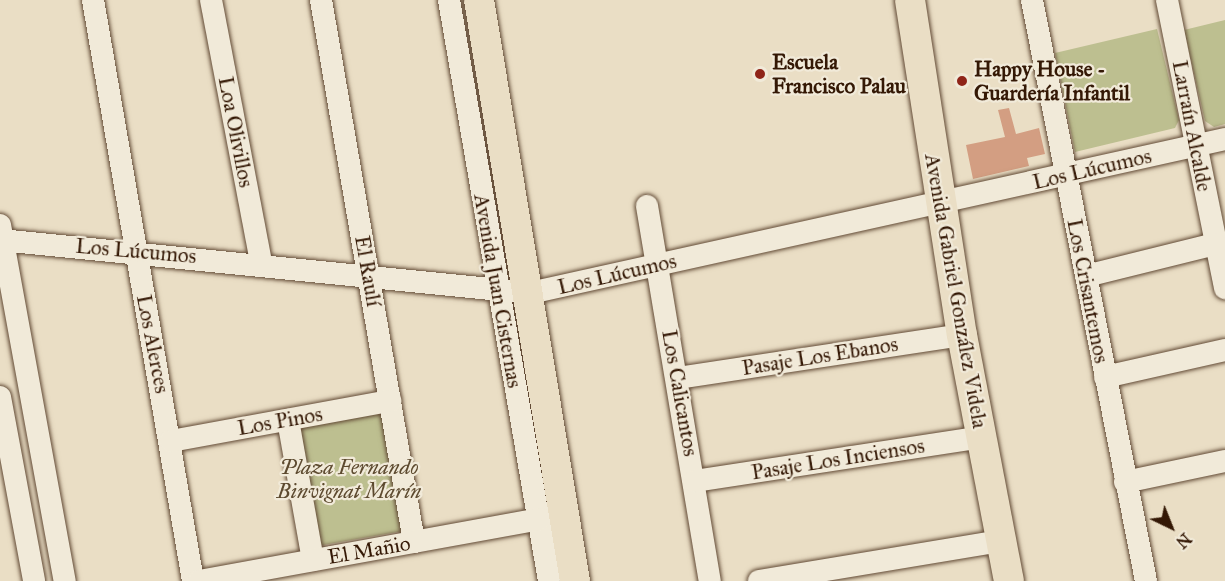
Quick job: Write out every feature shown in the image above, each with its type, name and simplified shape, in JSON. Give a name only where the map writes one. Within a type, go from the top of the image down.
[{"type":"main road","name":"Avenida Juan Cisternas","points":[[479,0],[530,293],[575,581]]},
{"type":"main road","name":"Avenida Gabriel González Videla","points":[[910,0],[962,335],[1009,581]]},
{"type":"street","name":"Los Alerces","points":[[93,0],[135,250],[171,441],[193,581]]},
{"type":"street","name":"Loa Olivillos","points":[[211,0],[261,263]]},
{"type":"street","name":"El Raulí","points":[[321,0],[414,542]]},
{"type":"street","name":"Avenida Juan Cisternas","points":[[449,0],[497,290],[549,581]]},
{"type":"street","name":"Los Crisantemos","points":[[1032,0],[1146,581]]},
{"type":"street","name":"Larraín Alcalde","points":[[1167,0],[1225,288]]},
{"type":"street","name":"Los Lúcumos","points":[[1,235],[261,263],[369,279],[530,293],[940,204],[1225,139]]},
{"type":"street","name":"Los Calicantos","points":[[647,206],[678,378],[710,581]]},
{"type":"street","points":[[1,235],[65,581]]},
{"type":"street","points":[[1086,276],[1215,244]]},
{"type":"street","name":"Pasaje Los Ebanos","points":[[678,378],[962,335]]},
{"type":"street","points":[[1105,377],[1225,350]]},
{"type":"street","points":[[0,397],[34,581]]},
{"type":"street","name":"Los Pinos","points":[[171,441],[390,401]]},
{"type":"street","points":[[288,420],[313,560]]},
{"type":"street","name":"Pasaje Los Inciensos","points":[[695,481],[981,437]]},
{"type":"street","points":[[1125,482],[1225,461]]},
{"type":"street","name":"El Mañio","points":[[199,581],[539,519]]},
{"type":"street","points":[[759,581],[1001,541]]},
{"type":"green space","points":[[1225,20],[1225,124],[1214,127],[1205,121],[1184,30]]},
{"type":"green space","points":[[1157,29],[1179,120],[1175,128],[1075,152],[1055,53]]},
{"type":"green space","name":"Plaza Fernando Binvignat Marín","points":[[381,412],[402,531],[317,546],[296,427]]},
{"type":"building","points":[[1009,108],[1016,134],[1039,128],[1045,154],[1027,158],[1029,166],[973,179],[966,145],[1005,137],[998,110]]},
{"type":"place","name":"Escuela Francisco Palau","points":[[760,74]]},
{"type":"place","name":"Happy House - Guardería Infantil","points":[[962,81]]}]
